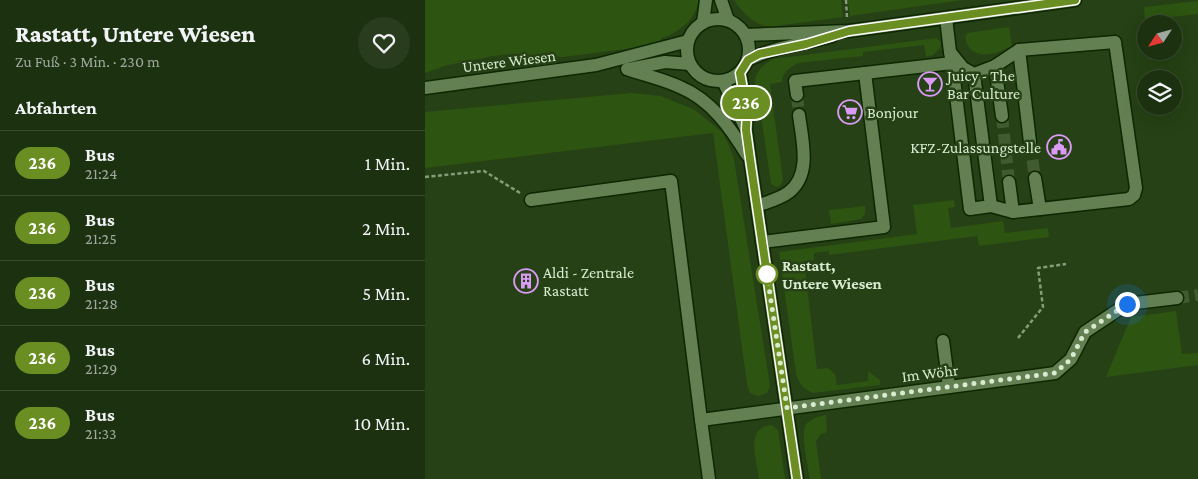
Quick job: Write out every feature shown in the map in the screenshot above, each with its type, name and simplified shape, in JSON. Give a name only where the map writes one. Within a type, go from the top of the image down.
[{"type":"street","points":[[703,23],[706,0]]},
{"type":"street","points":[[721,0],[728,20]]},
{"type":"street","points":[[746,35],[849,31],[1075,0]]},
{"type":"street","points":[[946,18],[970,209],[991,206],[1013,212],[1129,198],[1134,195],[1136,188],[1115,42],[1019,50],[995,66],[974,74],[963,68],[951,57]]},
{"type":"street","points":[[715,19],[728,20],[738,26],[746,35],[749,48],[748,60],[740,73],[729,80],[707,80],[695,71],[690,64],[688,41],[697,27],[703,23],[715,19]]},
{"type":"street","points":[[748,60],[772,50],[806,44],[849,31]]},
{"type":"street","name":"Untere Wiesen","points":[[425,88],[597,65],[688,41]]},
{"type":"street","points":[[1019,50],[1030,142]]},
{"type":"street","points":[[797,94],[795,81],[865,73],[951,57]]},
{"type":"street","name":"Untere Wiesen","points":[[597,65],[627,70],[665,62],[690,64]]},
{"type":"street","points":[[995,66],[1002,116]]},
{"type":"street","points":[[627,70],[680,87],[705,102],[725,122],[750,159]]},
{"type":"street","points":[[740,73],[747,111],[746,130],[750,159],[797,479]]},
{"type":"street","points":[[762,242],[884,226],[865,73]]},
{"type":"street","points":[[974,74],[991,206]]},
{"type":"street","points":[[723,81],[746,130]]},
{"type":"street","points":[[757,206],[789,192],[798,182],[803,168],[804,156],[799,115]]},
{"type":"street","points":[[1035,178],[1040,208]]},
{"type":"street","points":[[531,200],[671,181],[709,479]]},
{"type":"street","points":[[1009,182],[1013,212]]},
{"type":"street","name":"Im Wöhr","points":[[701,420],[1055,373],[1071,359],[1085,332],[1127,304],[1177,298]]},
{"type":"street","points":[[943,341],[949,387]]},
{"type":"path","points":[[846,0],[849,31]]},
{"type":"path","points":[[425,177],[484,171],[531,200]]},
{"type":"path","points":[[1018,338],[1043,307],[1038,268],[1066,264]]},
{"type":"green space","points":[[425,0],[699,0],[694,14],[686,24],[681,29],[662,38],[658,45],[563,57],[513,54],[493,56],[448,65],[425,73]]},
{"type":"green space","points":[[734,0],[841,0],[843,17],[769,27],[749,17]]},
{"type":"green space","points":[[848,0],[963,0],[850,16]]},
{"type":"green space","points":[[1198,1],[1198,14],[1145,15],[1144,7]]},
{"type":"green space","points":[[1009,27],[1012,46],[998,52],[991,54],[977,53],[967,45],[965,36],[967,33]]},
{"type":"green space","points":[[937,38],[941,43],[940,48],[933,55],[926,57],[924,45],[863,52],[863,56],[798,63],[789,68],[782,78],[782,82],[770,84],[783,180],[780,186],[776,187],[771,184],[755,83],[760,69],[773,59]]},
{"type":"green space","points":[[631,93],[661,96],[695,110],[722,132],[728,143],[734,159],[770,386],[767,393],[758,396],[750,393],[747,384],[713,133],[425,168],[425,112]]},
{"type":"green space","points":[[954,200],[955,207],[948,208],[951,228],[1003,221],[1005,233],[1048,228],[1049,237],[979,246],[977,236],[829,255],[829,251],[814,253],[814,260],[804,261],[817,369],[828,368],[835,374],[837,385],[868,381],[868,371],[880,380],[880,385],[813,393],[806,390],[798,380],[796,373],[779,252],[917,234],[913,205]]},
{"type":"green space","points":[[865,206],[865,214],[861,219],[831,224],[829,210]]},
{"type":"green space","points":[[1176,311],[1182,354],[1198,353],[1198,365],[1106,377],[1131,317]]},
{"type":"green space","points":[[826,415],[827,432],[820,435],[816,441],[821,479],[810,479],[804,444],[805,426],[817,417]]},
{"type":"green space","points":[[772,425],[778,430],[785,479],[759,479],[754,446],[755,438],[763,427]]},
{"type":"tunnel","points":[[797,95],[799,115]]},
{"type":"tunnel","points":[[1002,116],[1009,182]]},
{"type":"tunnel","points":[[1030,142],[1035,178]]},
{"type":"tunnel","points":[[1177,298],[1198,295]]},
{"type":"bus line","name":"236","points":[[797,479],[746,130],[745,92],[740,73],[748,60],[759,54],[806,44],[849,31],[1075,0]]},
{"type":"place","name":"Juicy - The Bar Culture","points":[[930,84]]},
{"type":"place","name":"Bonjour","points":[[850,112]]},
{"type":"place","name":"KFZ-Zulassungstelle","points":[[1059,147]]},
{"type":"place","name":"Rastatt, Untere Wiesen","points":[[767,274]]},
{"type":"place","name":"Aldi - Zentrale Rastatt","points":[[526,281]]},
{"type":"route","points":[[767,274],[787,408],[1055,373],[1071,359],[1085,332],[1127,304]]}]
